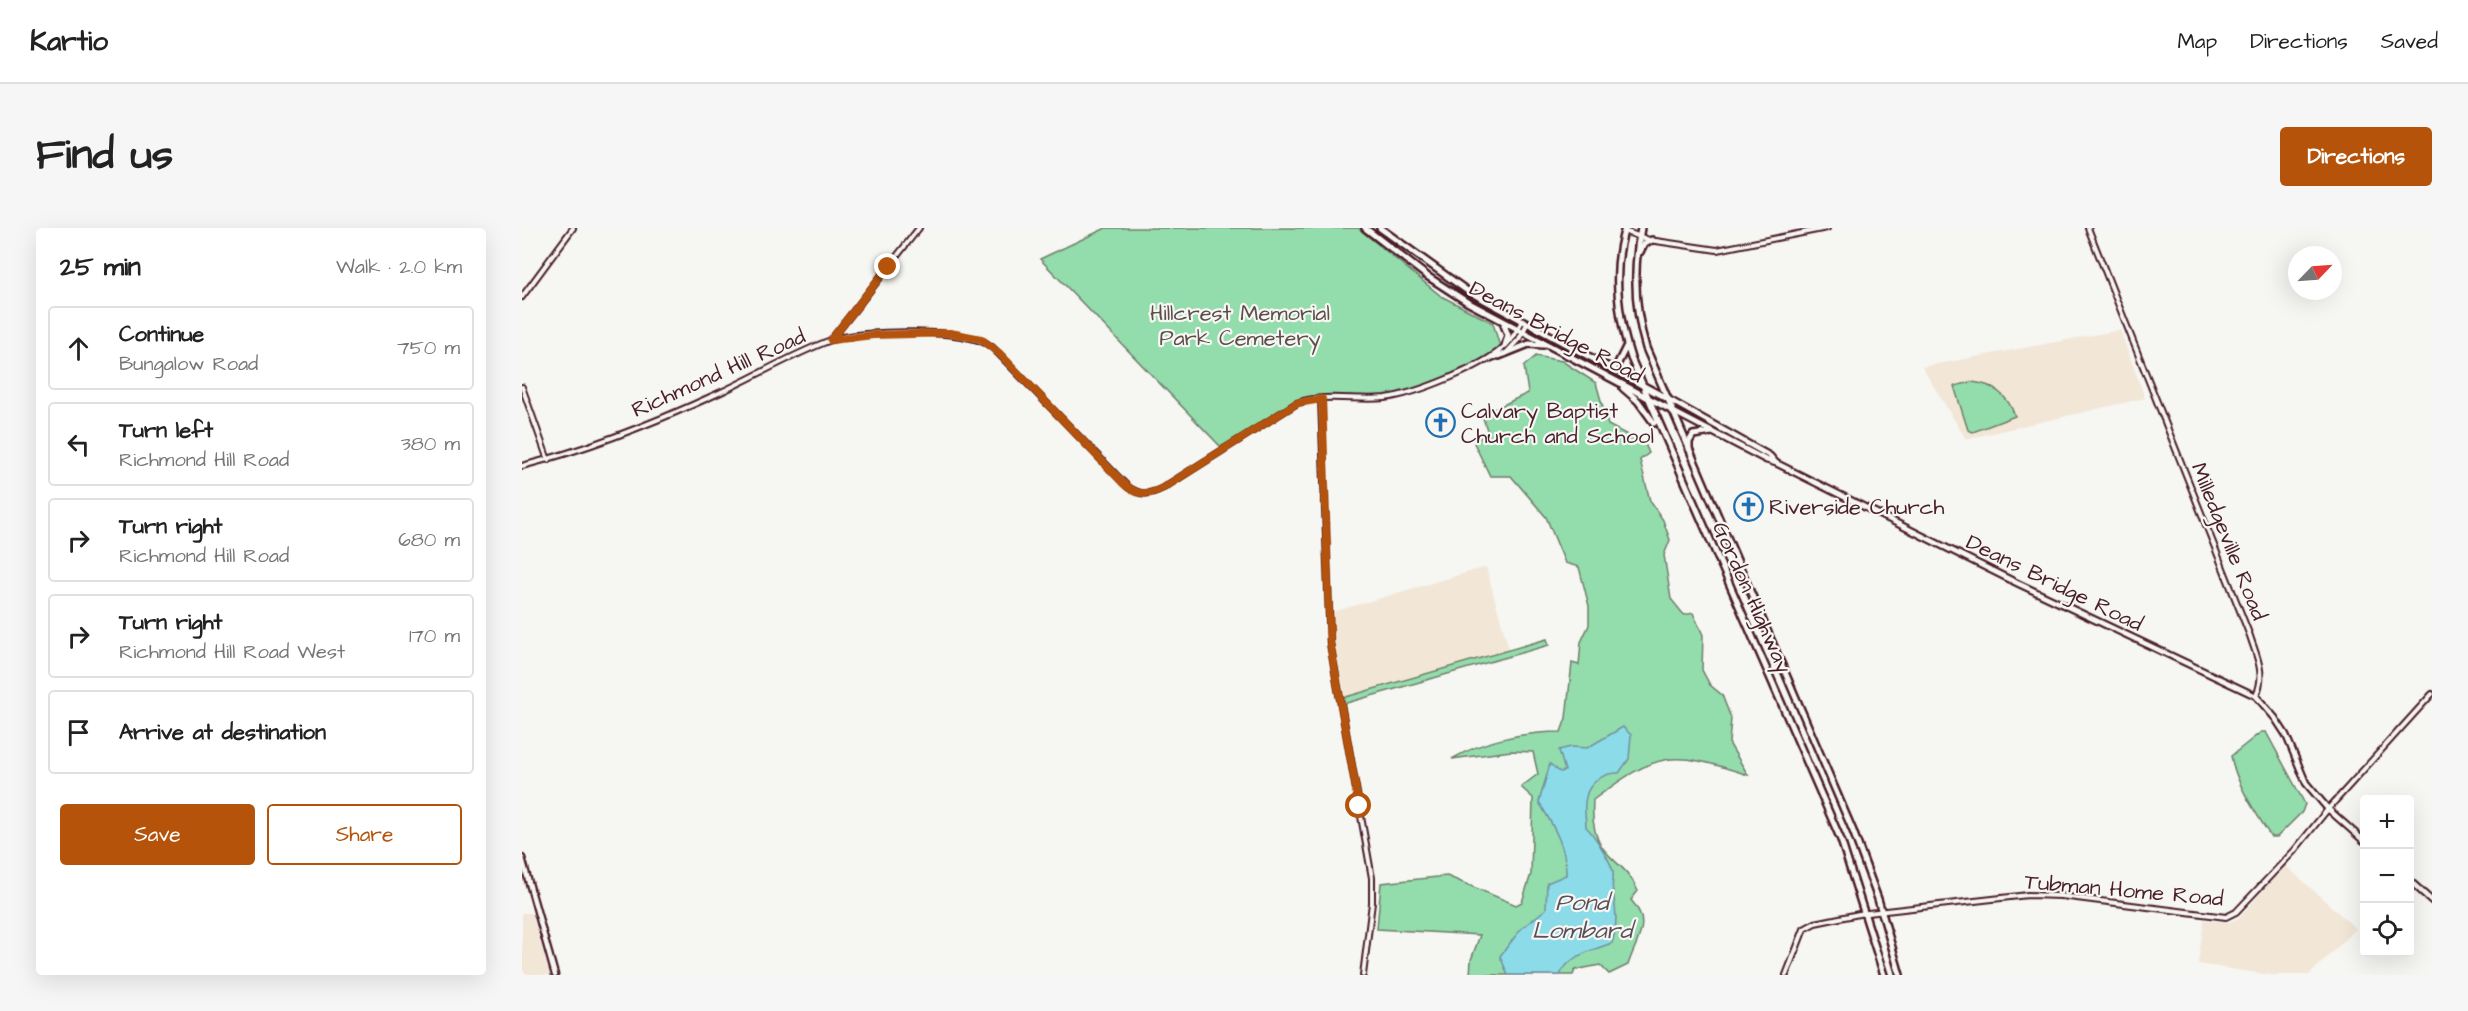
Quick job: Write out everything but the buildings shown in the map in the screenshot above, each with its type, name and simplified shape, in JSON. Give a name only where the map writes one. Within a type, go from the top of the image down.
[{"type":"highway","name":"Deans Bridge Road","points":[[1365,228],[1427,276],[1496,319],[1671,410]]},
{"type":"highway","name":"Deans Bridge Road","points":[[1380,228],[1443,276],[1666,398]]},
{"type":"highway","name":"Gordon Highway","points":[[1641,228],[1635,283],[1642,335],[1671,410],[1845,812],[1882,912],[1899,975]]},
{"type":"highway","name":"Gordon Highway","points":[[1624,232],[1618,287],[1625,339],[1647,398],[1841,840],[1884,975]]},
{"type":"highway","points":[[1635,283],[1640,250],[1644,244],[1652,240]]},
{"type":"highway","points":[[1496,319],[1507,329],[1505,346]]},
{"type":"highway","points":[[1610,369],[1617,365],[1625,353],[1625,339]]},
{"type":"highway","points":[[1499,356],[1528,344],[1551,347]]},
{"type":"highway","points":[[1610,378],[1645,410],[1669,448]]},
{"type":"highway","points":[[1691,456],[1689,442],[1691,437],[1698,432],[1712,432]]},
{"type":"main road","name":"Deans Bridge Road","points":[[1666,398],[1770,456],[1776,463]]},
{"type":"main road","name":"Deans Bridge Road","points":[[1671,410],[1766,460],[2017,583],[2256,696]]},
{"type":"main road","points":[[2256,696],[2277,720],[2306,783],[2328,809],[2360,837]]},
{"type":"main road","points":[[522,858],[555,975]]},
{"type":"main road","points":[[2414,886],[2432,902]]},
{"type":"street","points":[[522,297],[573,228]]},
{"type":"street","points":[[831,340],[919,228]]},
{"type":"street","points":[[1624,232],[1640,238],[1716,250],[1827,228]]},
{"type":"street","name":"Milledgeville Road","points":[[2088,228],[2262,669],[2261,685],[2256,696]]},
{"type":"street","name":"Richmond Hill Road","points":[[522,466],[548,460],[704,400],[831,340],[940,332],[981,339],[1000,354],[1123,483],[1140,494],[1149,494],[1163,488],[1297,403],[1322,399],[1371,399],[1402,394],[1499,356],[1515,344],[1525,322]]},
{"type":"street","name":"Richmond Hill Road","points":[[1481,362],[1505,346],[1520,332]]},
{"type":"street","points":[[522,387],[548,460]]},
{"type":"street","points":[[1322,399],[1330,643],[1372,878],[1372,903],[1363,975]]},
{"type":"street","name":"Tubman Home Road","points":[[1786,975],[1804,928],[1824,921],[1866,913],[2039,895],[2226,917],[2244,904],[2294,851],[2328,809],[2432,694]]},
{"type":"shaded area","points":[[2120,330],[2145,398],[1966,439],[1922,367]]},
{"type":"shaded area","points":[[1486,567],[1509,650],[1344,698],[1334,639],[1333,612]]},
{"type":"shaded area","points":[[2285,865],[2356,929],[2309,975],[2270,975],[2198,964],[2204,920],[2230,922],[2239,918]]},
{"type":"shaded area","points":[[522,913],[532,913],[550,975],[522,975]]},
{"type":"green space","name":"Hillcrest Memorial Park Cemetery","points":[[1106,228],[1358,228],[1441,296],[1493,323],[1501,350],[1428,385],[1385,398],[1308,400],[1221,447],[1040,259]]},
{"type":"green space","points":[[1536,356],[1562,361],[1596,383],[1608,425],[1645,444],[1649,453],[1640,460],[1650,501],[1663,520],[1670,540],[1664,555],[1671,599],[1684,615],[1693,613],[1703,635],[1702,670],[1710,685],[1722,695],[1731,718],[1729,743],[1748,775],[1700,761],[1666,760],[1650,764],[1634,772],[1593,800],[1594,824],[1599,842],[1630,876],[1638,891],[1631,900],[1641,917],[1641,932],[1628,965],[1609,974],[1600,965],[1575,970],[1573,975],[1470,975],[1471,960],[1480,935],[1377,929],[1381,883],[1447,876],[1516,905],[1522,902],[1531,874],[1533,798],[1521,787],[1538,774],[1533,752],[1511,751],[1452,759],[1464,752],[1505,738],[1561,732],[1566,718],[1572,663],[1579,665],[1581,642],[1589,625],[1589,606],[1579,567],[1565,563],[1546,517],[1511,476],[1490,476],[1474,443],[1481,437],[1490,439],[1482,415],[1528,393],[1524,366]]},
{"type":"green space","points":[[1972,382],[1987,385],[1999,392],[2015,416],[1973,432],[1968,430],[1954,386]]},
{"type":"green space","points":[[1547,639],[1549,645],[1343,704],[1342,698]]},
{"type":"green space","points":[[2261,732],[2266,732],[2305,804],[2302,812],[2277,837],[2271,837],[2247,798],[2237,777],[2231,756]]},
{"type":"water","name":"Pond Lombard","points":[[1623,727],[1631,735],[1629,759],[1619,773],[1608,774],[1598,779],[1590,787],[1585,801],[1586,827],[1602,848],[1613,872],[1612,886],[1616,917],[1612,943],[1575,958],[1560,975],[1508,975],[1500,956],[1521,929],[1546,909],[1547,883],[1566,875],[1562,846],[1539,802],[1550,764],[1560,772],[1565,771],[1559,750],[1571,747],[1587,748]]},
{"type":"place","name":"Calvary Baptist Church and School","points":[[1440,423]]},
{"type":"place","name":"Riverside Church","points":[[1748,506]]},
{"type":"route","points":[[888,267],[831,340],[873,335],[940,332],[981,339],[1000,354],[1123,483],[1140,494],[1149,494],[1163,488],[1297,403],[1322,399],[1328,622],[1336,683],[1359,806]]}]
